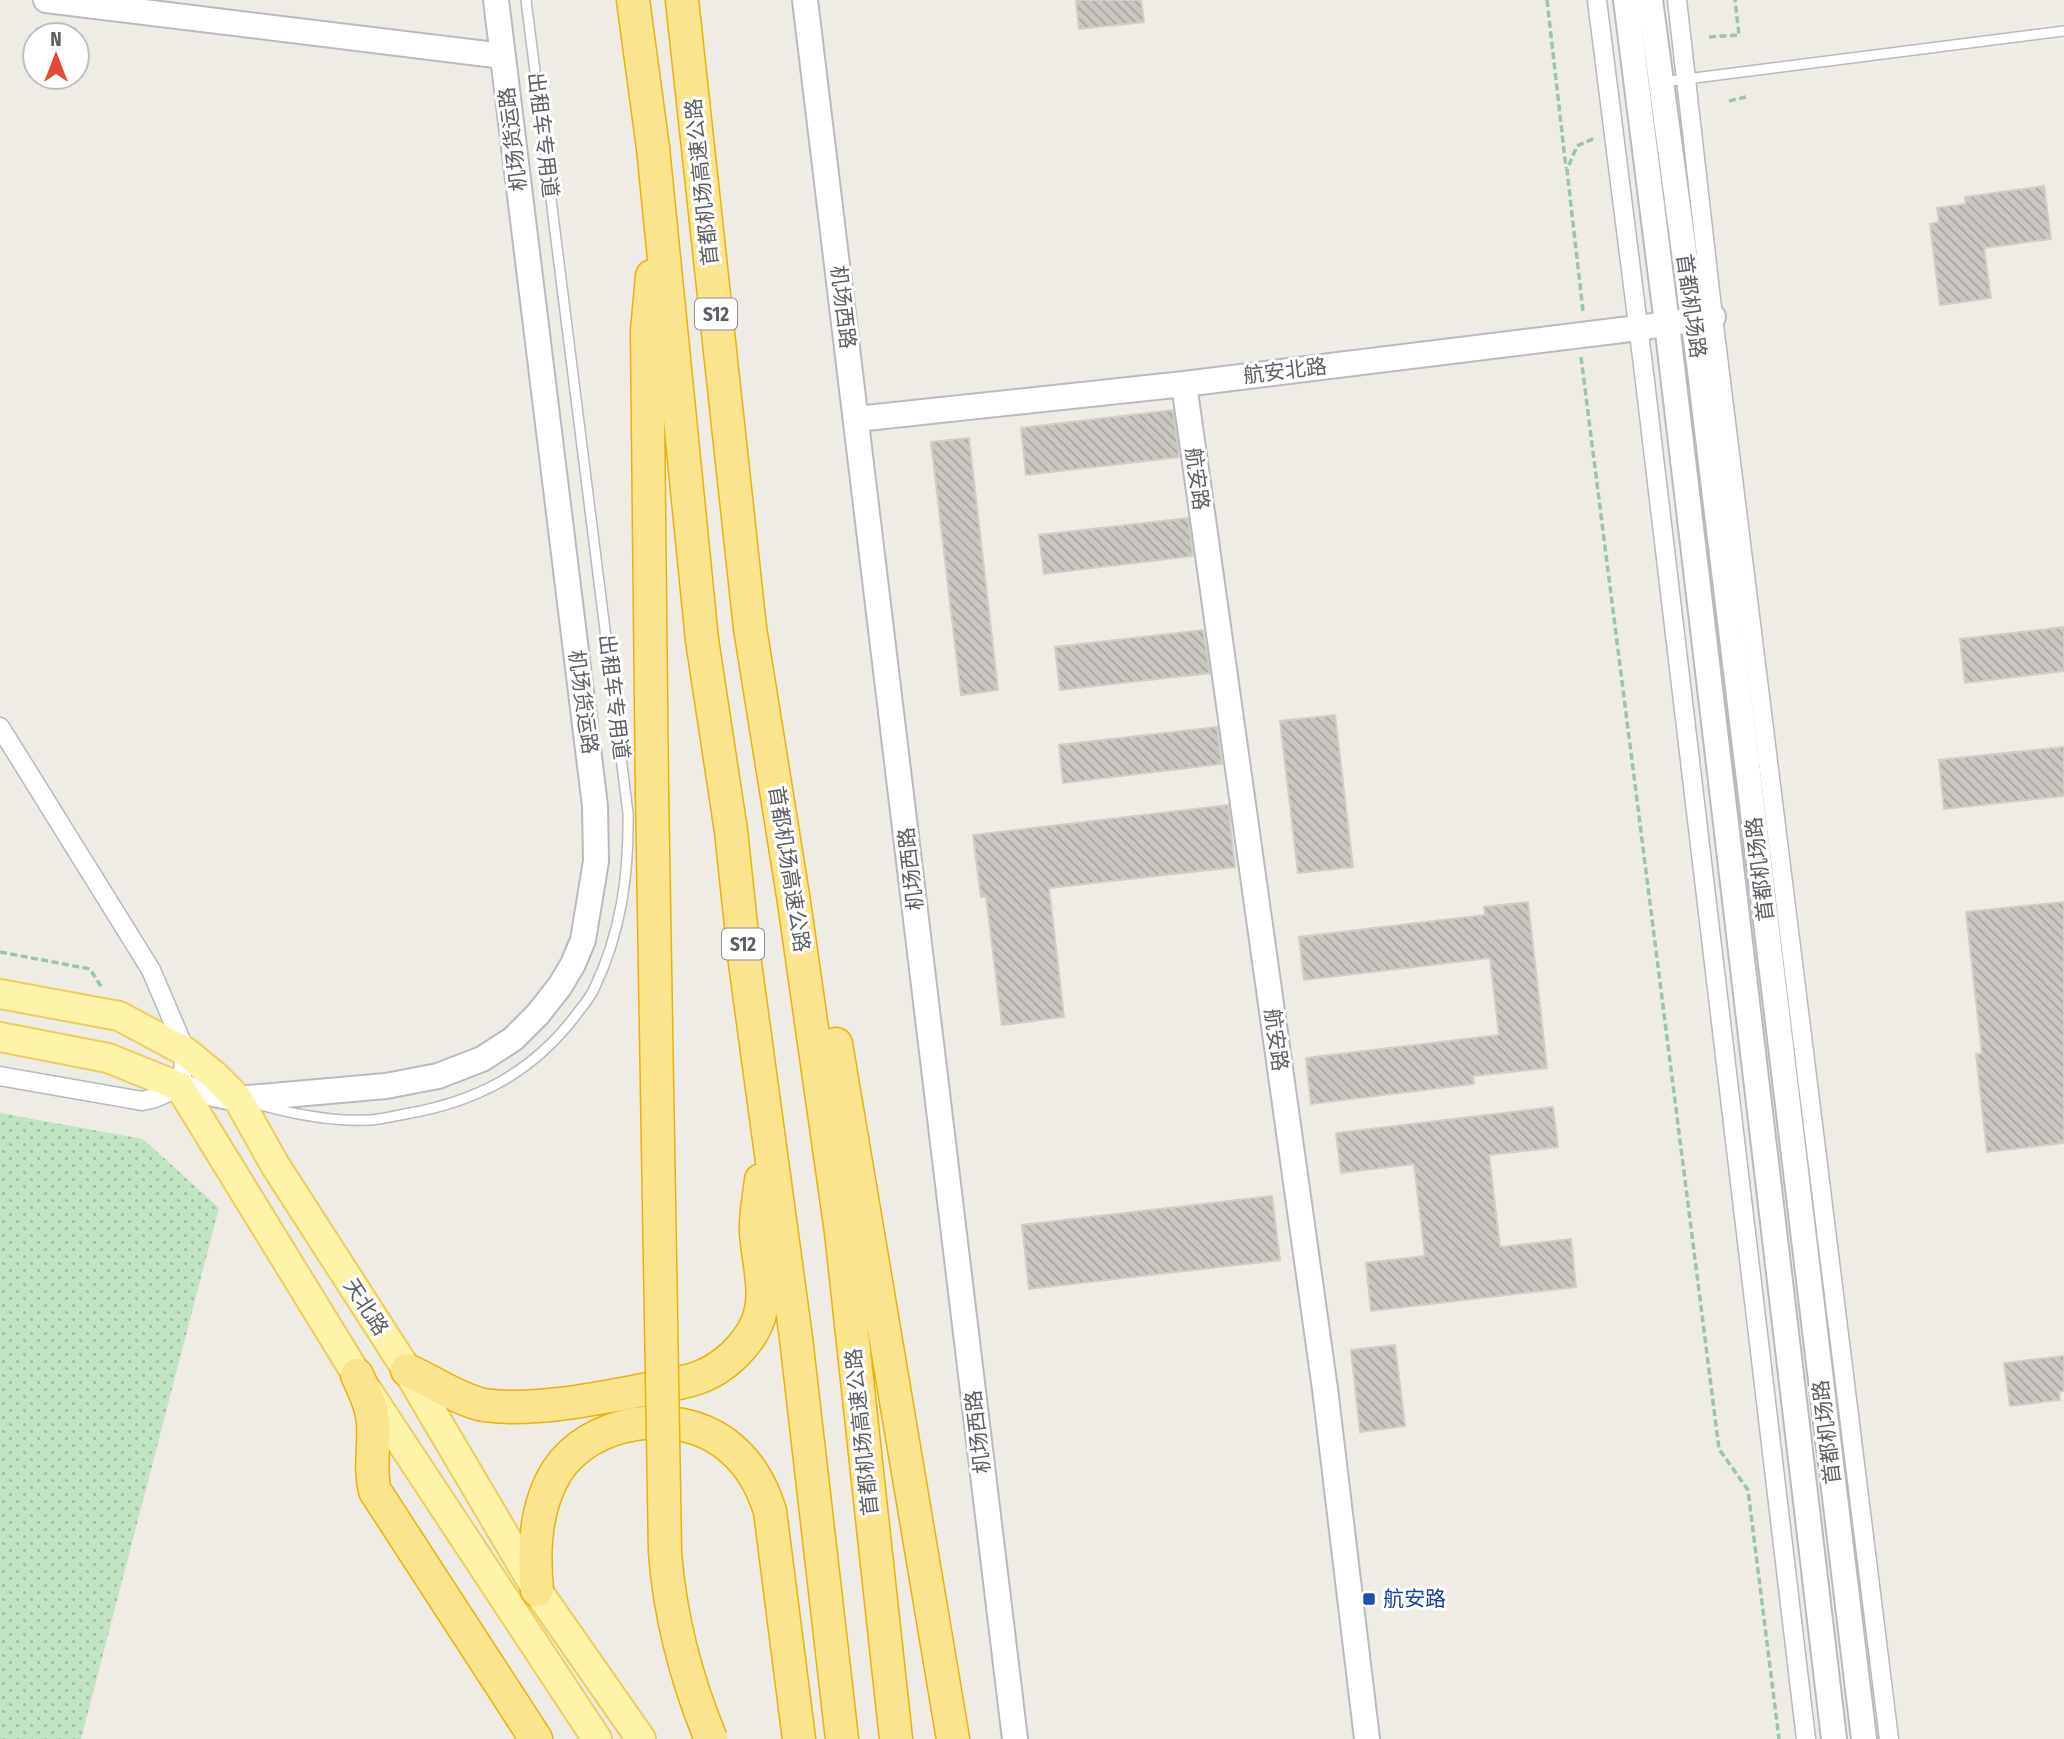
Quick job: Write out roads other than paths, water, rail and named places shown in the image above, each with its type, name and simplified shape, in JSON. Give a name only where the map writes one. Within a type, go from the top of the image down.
[{"type":"highway","name":"S12","points":[[633,0],[653,148],[701,627],[731,831],[745,963],[797,1352],[842,1739]]},
{"type":"highway","name":"首都机场高速公路","points":[[682,0],[750,628],[794,902],[841,1233],[896,1739]]},
{"type":"highway","points":[[653,148],[655,243],[647,331],[665,1552],[679,1646],[693,1695],[711,1739]]},
{"type":"highway","points":[[750,628],[793,792],[953,1739]]},
{"type":"highway","points":[[407,1370],[472,1402],[518,1406],[593,1400],[682,1382],[717,1369],[748,1340],[760,1310],[762,1286],[756,1218],[767,1143],[766,1120]]},
{"type":"highway","points":[[358,1375],[372,1410],[371,1477],[375,1491],[536,1739]]},
{"type":"highway","points":[[537,1590],[536,1553],[541,1508],[552,1479],[573,1451],[590,1438],[624,1426],[645,1424],[684,1425],[722,1441],[737,1453],[756,1476],[770,1511],[799,1739]]},
{"type":"main road","name":"天北路","points":[[0,993],[119,1016],[186,1052],[214,1074],[238,1099],[275,1165],[407,1370],[537,1590],[641,1739]]},
{"type":"main road","points":[[0,1037],[108,1058],[180,1087]]},
{"type":"main road","name":"天北路","points":[[180,1087],[358,1375],[597,1739]]},
{"type":"street","points":[[46,0],[503,56]]},
{"type":"street","name":"机场货运路","points":[[180,1087],[238,1099],[386,1086],[438,1076],[482,1059],[513,1039],[538,1014],[573,964],[583,940],[596,861],[595,806],[496,0]]},
{"type":"street","name":"机场西路","points":[[805,0],[1015,1739]]},
{"type":"street","name":"首都机场路","points":[[1597,0],[1630,87],[1703,319],[1889,1739]]},
{"type":"street","name":"首都机场路","points":[[1626,0],[1638,328],[1806,1739]]},
{"type":"street","name":"首都机场路","points":[[1650,0],[1630,87],[1667,324],[1834,1739]]},
{"type":"street","name":"首都机场路","points":[[1676,0],[1685,79],[1703,319],[1864,1739]]},
{"type":"street","name":"航安北路","points":[[857,419],[1184,384],[1703,319]]},
{"type":"street","name":"航安路","points":[[1184,384],[1325,1389],[1367,1739]]},
{"type":"street","points":[[0,727],[151,970],[186,1052],[180,1087],[142,1101],[0,1076]]},
{"type":"lane","name":"出租车专用道","points":[[238,1099],[301,1115],[369,1120],[460,1101],[505,1080],[543,1053],[593,992],[614,942],[629,851],[627,801],[526,0]]},
{"type":"lane","points":[[1630,87],[2064,31]]},
{"type":"place","name":"航安路","points":[[1369,1599]]}]
